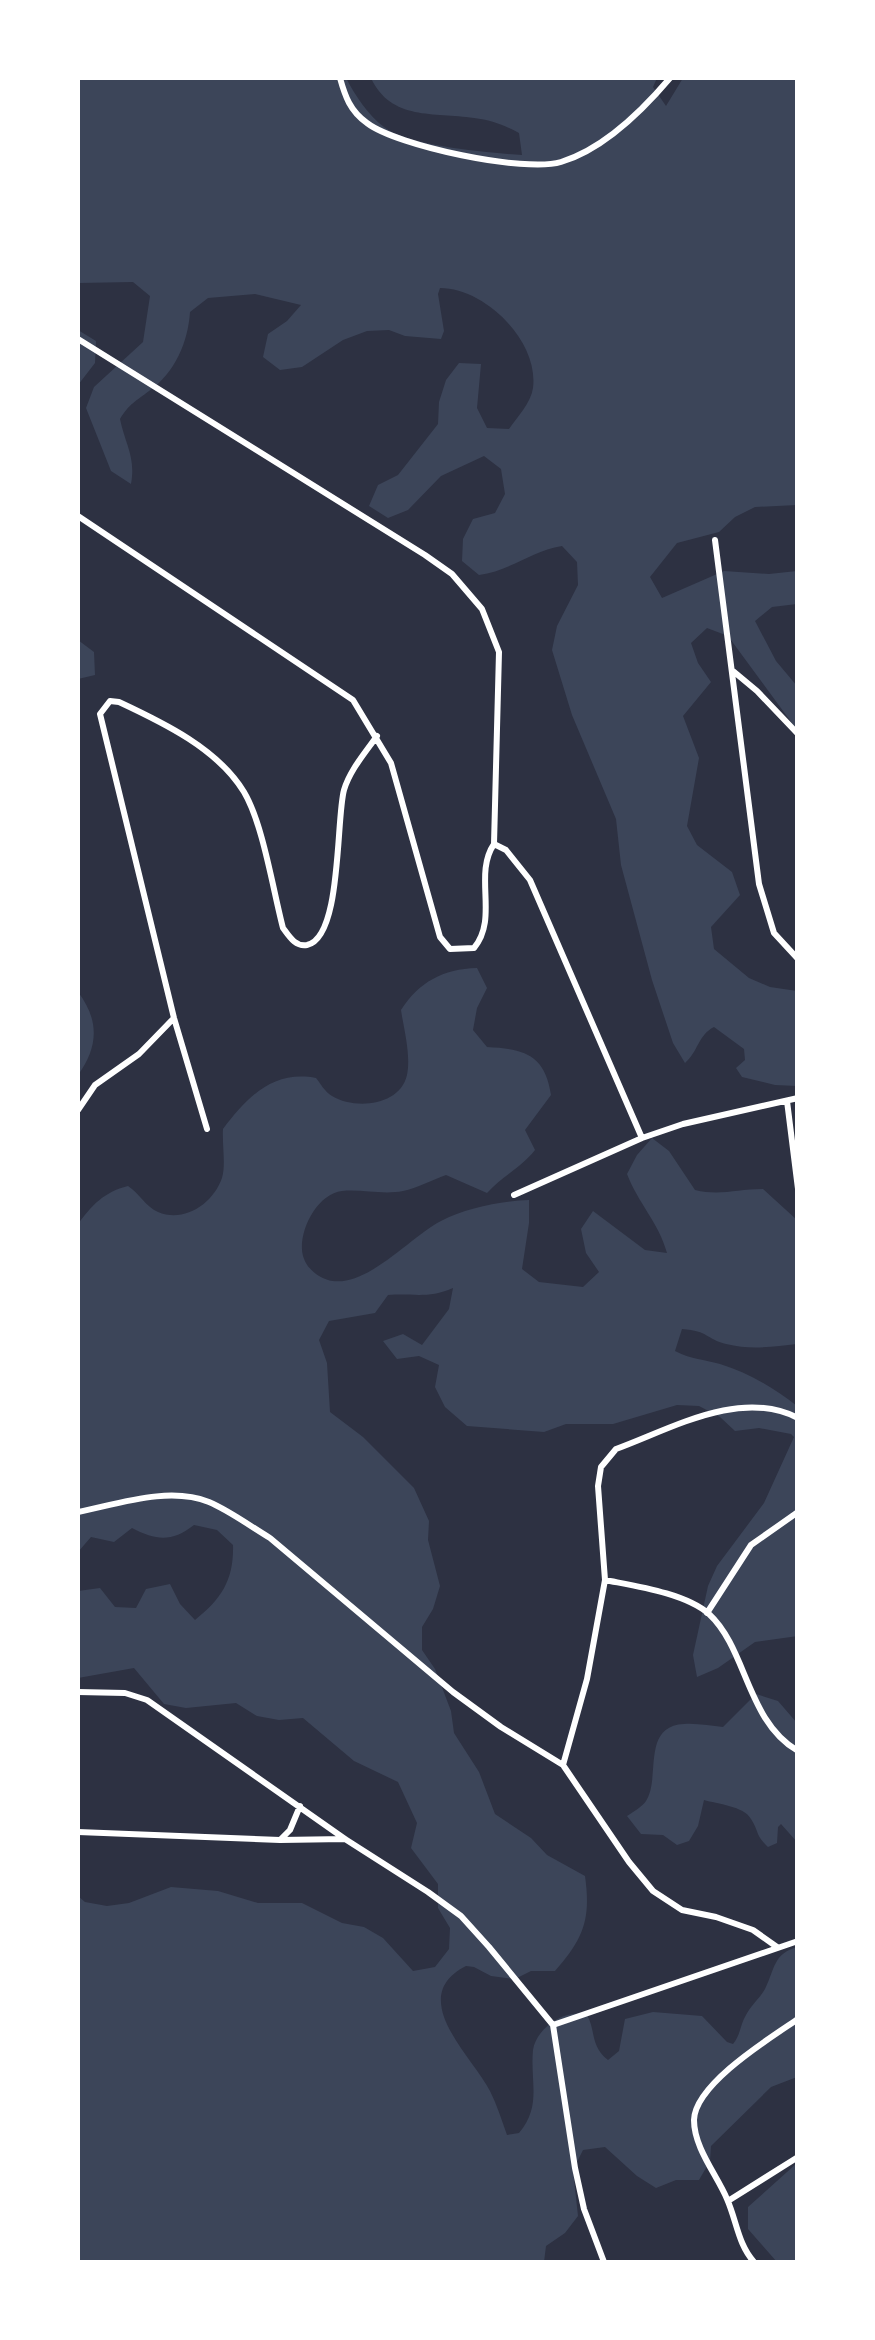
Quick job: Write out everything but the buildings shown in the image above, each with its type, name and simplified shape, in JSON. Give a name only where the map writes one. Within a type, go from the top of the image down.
[{"type":"street","points":[[340,78],[347,102],[367,124],[384,134],[536,166],[580,155],[632,118],[670,78]]},
{"type":"street","points":[[78,340],[425,555],[467,590],[492,629],[498,652],[494,844],[486,865],[486,929],[474,948],[450,949],[440,937],[391,763],[353,700],[78,516]]},
{"type":"street","points":[[715,540],[749,823],[762,898],[774,933],[798,959]]},
{"type":"street","points":[[732,670],[798,734]]},
{"type":"street","points":[[207,1130],[174,1018],[99,720],[106,704],[119,702],[176,732],[230,772],[246,795],[284,928],[300,945],[314,942],[324,930],[339,858],[343,793],[350,775],[377,736]]},
{"type":"street","points":[[494,844],[506,850],[530,880],[642,1138]]},
{"type":"street","points":[[78,1110],[96,1085],[139,1054],[174,1018]]},
{"type":"street","points":[[514,1195],[642,1138],[683,1124],[798,1098]]},
{"type":"street","points":[[786,1101],[798,1189]]},
{"type":"street","points":[[563,1765],[587,1679],[605,1580],[598,1486],[601,1467],[612,1452],[729,1408],[757,1406],[785,1411],[798,1418]]},
{"type":"street","points":[[78,1512],[182,1496],[206,1501],[270,1538],[453,1692],[563,1765],[653,1891],[682,1910],[752,1930],[777,1947]]},
{"type":"street","points":[[708,1613],[751,1546],[798,1512]]},
{"type":"street","points":[[605,1580],[665,1593],[708,1613],[722,1632],[771,1729],[798,1751]]},
{"type":"street","points":[[78,1692],[125,1693],[147,1700],[461,1916],[553,2025],[584,2210],[604,2262]]},
{"type":"street","points":[[280,1840],[290,1830],[300,1806]]},
{"type":"street","points":[[78,1832],[345,1839]]},
{"type":"street","points":[[553,2025],[798,1942]]},
{"type":"street","points":[[754,2262],[743,2249],[728,2201],[699,2142],[694,2120],[706,2092],[798,2019]]},
{"type":"street","points":[[728,2201],[798,2156]]},
{"type":"shaded area","points":[[78,78],[346,78],[373,117],[395,134],[450,147],[522,155],[519,133],[480,119],[402,108],[390,102],[371,78],[657,78],[653,87],[666,106],[683,78],[797,78],[797,505],[755,507],[735,517],[719,532],[677,543],[650,577],[662,598],[724,571],[797,571],[797,604],[772,607],[755,621],[776,661],[797,686],[797,730],[728,636],[707,628],[691,643],[711,682],[683,716],[699,758],[687,826],[697,845],[732,872],[740,895],[711,927],[714,949],[749,978],[770,987],[797,991],[797,1086],[742,1077],[736,1068],[745,1060],[744,1049],[714,1027],[685,1063],[673,1043],[621,865],[616,819],[572,715],[552,650],[557,626],[578,585],[577,562],[562,546],[479,575],[462,561],[463,539],[473,519],[495,513],[505,494],[501,469],[484,456],[441,476],[408,510],[388,518],[369,506],[378,485],[398,475],[438,424],[446,380],[459,363],[481,364],[477,408],[487,428],[509,429],[533,388],[533,370],[518,336],[491,307],[457,290],[440,288],[444,331],[441,339],[405,336],[389,330],[367,331],[343,340],[302,367],[280,370],[263,357],[268,334],[301,305],[255,294],[208,298],[190,312],[183,345],[173,366],[120,419],[131,458],[131,484],[111,471],[86,408],[94,387],[143,342],[150,296],[133,282],[78,283]]},
{"type":"shaded area","points":[[78,330],[96,341],[95,363],[78,385]]},
{"type":"shaded area","points":[[78,640],[94,652],[95,675],[78,679]]},
{"type":"shaded area","points":[[477,968],[487,988],[477,1008],[473,1030],[487,1047],[531,1057],[548,1082],[551,1095],[525,1130],[535,1150],[487,1193],[446,1175],[403,1191],[333,1194],[310,1216],[303,1237],[305,1262],[316,1274],[331,1281],[347,1280],[380,1265],[451,1216],[484,1206],[529,1200],[522,1269],[539,1282],[583,1287],[599,1272],[586,1253],[581,1229],[593,1211],[645,1250],[667,1253],[627,1174],[652,1138],[669,1151],[695,1190],[763,1189],[797,1220],[797,1344],[735,1346],[682,1329],[675,1351],[741,1372],[797,1406],[798,1636],[755,1642],[718,1668],[697,1677],[693,1655],[708,1586],[717,1566],[764,1503],[794,1437],[791,1434],[759,1428],[735,1431],[699,1406],[677,1405],[613,1424],[566,1424],[544,1432],[467,1426],[445,1407],[435,1387],[439,1365],[419,1356],[397,1359],[383,1341],[403,1334],[422,1345],[449,1309],[453,1288],[428,1295],[388,1295],[375,1313],[329,1321],[319,1340],[327,1363],[330,1412],[363,1437],[414,1488],[429,1521],[428,1540],[440,1586],[422,1627],[422,1650],[435,1669],[451,1711],[454,1733],[479,1772],[495,1814],[531,1838],[547,1855],[585,1876],[587,1904],[583,1927],[555,1971],[531,1971],[515,1979],[491,1976],[466,1966],[449,1979],[441,1994],[442,2010],[458,2044],[490,2091],[507,2135],[519,2133],[533,2103],[535,2042],[553,2022],[570,2014],[587,2015],[596,2044],[608,2060],[619,2051],[625,2019],[653,2012],[702,2016],[733,2044],[779,1958],[797,1947],[797,2077],[771,2087],[711,2146],[710,2161],[699,2180],[676,2180],[656,2188],[605,2147],[583,2150],[573,2170],[578,2216],[565,2233],[546,2246],[544,2262],[78,2262],[78,1896],[85,1902],[107,1906],[129,1903],[171,1887],[218,1891],[258,1903],[302,1903],[383,1938],[413,1971],[435,1967],[449,1949],[450,1928],[438,1908],[438,1884],[411,1848],[417,1823],[398,1782],[354,1761],[303,1718],[279,1720],[257,1716],[236,1703],[186,1708],[164,1704],[134,1668],[78,1678],[78,1591],[100,1588],[115,1607],[136,1608],[146,1589],[170,1584],[180,1604],[195,1620],[224,1587],[233,1545],[217,1530],[194,1525],[164,1538],[132,1528],[114,1542],[91,1537],[78,1552],[78,1224],[99,1200],[128,1186],[154,1210],[168,1215],[187,1213],[205,1203],[222,1178],[223,1129],[242,1106],[274,1082],[316,1078],[329,1094],[352,1103],[376,1102],[396,1093],[403,1085],[408,1067],[401,1010],[433,979]]},
{"type":"shaded area","points":[[78,992],[90,1013],[94,1034],[90,1054],[78,1075]]},
{"type":"shaded area","points":[[756,1694],[778,1701],[797,1723],[797,1842],[781,1824],[777,1843],[768,1847],[748,1815],[704,1800],[698,1826],[689,1841],[677,1845],[663,1835],[641,1834],[627,1816],[646,1801],[662,1734],[684,1724],[723,1727]]},
{"type":"shaded area","points":[[797,2163],[797,2262],[777,2262],[748,2229],[748,2207]]}]
